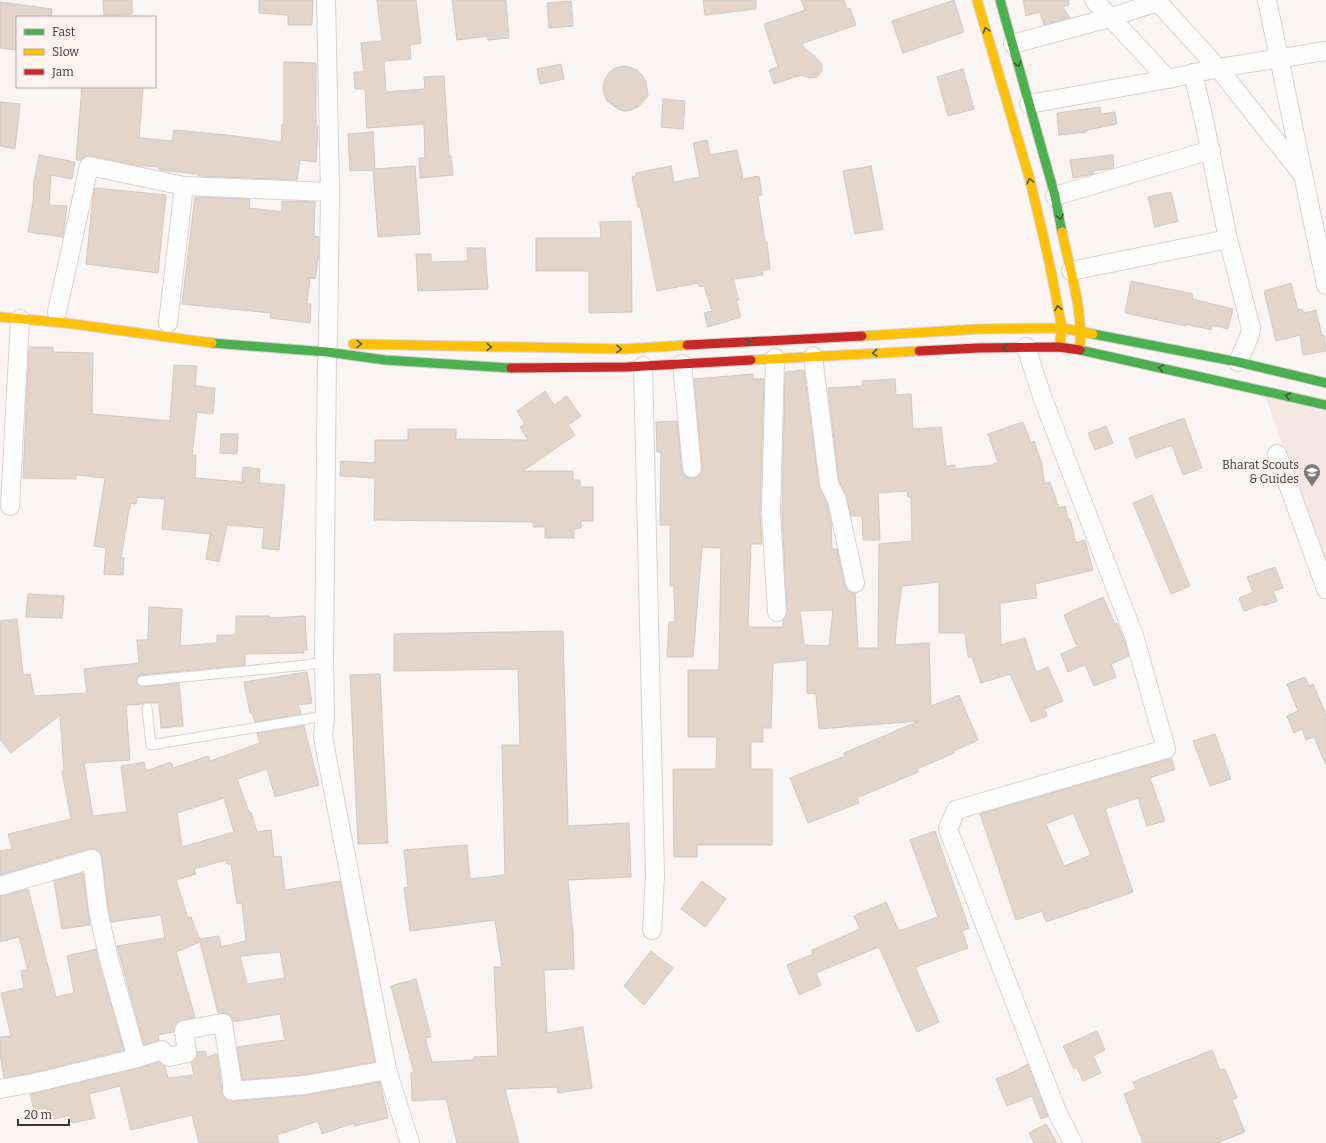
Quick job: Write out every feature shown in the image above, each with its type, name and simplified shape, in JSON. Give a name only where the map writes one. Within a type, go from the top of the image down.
[{"type":"main road","points":[[977,0],[1030,180],[1049,261],[1062,328],[1059,347]]},
{"type":"main road","points":[[1000,0],[1055,196],[1071,271],[1081,332],[1080,350]]},
{"type":"main road","points":[[0,317],[66,323],[204,342],[624,350],[979,330],[1062,328],[1178,352],[1238,362],[1326,383]]},
{"type":"main road","points":[[331,345],[385,360],[508,368],[643,366],[971,348],[1059,347],[1080,350],[1326,405]]},
{"type":"street","points":[[326,0],[330,192],[331,345],[324,662],[325,716],[323,738],[387,1070],[410,1143]]},
{"type":"street","points":[[1094,0],[1109,18],[1168,79]]},
{"type":"street","points":[[1267,0],[1304,176],[1321,239],[1326,285]]},
{"type":"street","points":[[1013,44],[1164,5],[1218,68],[1304,176]]},
{"type":"street","points":[[1029,104],[1168,79],[1218,68],[1326,51]]},
{"type":"street","points":[[1192,73],[1210,150],[1228,239],[1251,328],[1249,337],[1238,362]]},
{"type":"street","points":[[1055,196],[1210,150]]},
{"type":"street","points":[[57,312],[89,166],[184,186],[330,192]]},
{"type":"street","points":[[168,323],[184,186]]},
{"type":"street","points":[[1071,271],[1228,239]]},
{"type":"street","points":[[10,506],[20,319]]},
{"type":"street","points":[[1026,347],[1043,399],[1134,636],[1166,749],[956,810],[948,829],[1058,1114],[1073,1143]]},
{"type":"street","points":[[813,356],[829,484],[838,500],[855,583]]},
{"type":"street","points":[[775,358],[771,513],[777,612]]},
{"type":"street","points":[[682,364],[692,468]]},
{"type":"street","points":[[643,366],[655,876],[652,930]]},
{"type":"street","points":[[1277,454],[1326,589]]},
{"type":"street","points":[[0,886],[92,859],[98,910],[109,960],[137,1058]]},
{"type":"street","points":[[0,1089],[34,1083],[137,1058],[162,1050],[169,1057],[187,1053],[184,1030],[223,1022],[232,1091],[305,1085],[387,1070]]},
{"type":"lane","points":[[142,681],[324,662]]},
{"type":"lane","points":[[148,708],[151,745],[325,716]]},
{"type":"shaded area","name":"Bharat Scouts & Guides","points":[[1263,390],[1326,410],[1326,565]]},
{"type":"building","points":[[103,0],[132,0],[132,14],[104,15]]},
{"type":"building","points":[[259,0],[313,0],[312,25],[288,25],[288,15],[259,13]]},
{"type":"building","points":[[377,0],[416,0],[421,43],[410,45],[411,59],[384,61],[386,92],[425,89],[424,77],[444,76],[449,156],[451,156],[453,175],[420,178],[419,158],[425,158],[424,124],[367,128],[365,89],[355,89],[354,72],[364,72],[361,43],[382,41]]},
{"type":"building","points":[[452,0],[506,0],[509,38],[488,40],[488,36],[457,40]]},
{"type":"building","points":[[703,0],[756,0],[756,9],[705,15]]},
{"type":"building","points":[[801,0],[844,0],[847,9],[850,8],[856,25],[801,44],[822,64],[822,71],[817,77],[810,78],[801,75],[774,84],[769,70],[778,67],[764,24],[805,10]]},
{"type":"building","points":[[954,0],[964,32],[903,53],[892,21]]},
{"type":"building","points":[[1023,0],[1069,0],[1069,5],[1063,7],[1070,18],[1044,25],[1040,12],[1026,16]]},
{"type":"building","points":[[571,1],[573,26],[549,28],[547,3]]},
{"type":"building","points":[[0,2],[52,9],[51,16],[16,16],[16,50],[0,48]]},
{"type":"building","points":[[284,62],[316,63],[316,125],[318,126],[316,162],[300,160],[297,180],[198,176],[198,174],[159,170],[158,167],[135,165],[91,156],[85,156],[81,160],[76,160],[82,88],[143,88],[139,138],[172,141],[174,130],[281,142],[282,124],[284,124]]},
{"type":"building","points":[[561,64],[564,79],[540,84],[537,69]]},
{"type":"building","points":[[623,66],[637,70],[642,75],[646,82],[648,96],[638,107],[624,111],[618,109],[607,101],[603,87],[605,79],[609,73],[615,68]]},
{"type":"building","points":[[963,69],[974,109],[948,116],[937,77]]},
{"type":"building","points":[[663,99],[685,101],[683,129],[661,127]]},
{"type":"building","points":[[0,102],[20,104],[15,149],[0,146]]},
{"type":"building","points":[[1100,107],[1101,114],[1115,112],[1117,124],[1087,130],[1087,132],[1059,135],[1057,113]]},
{"type":"building","points":[[373,132],[375,169],[415,166],[420,234],[378,237],[373,170],[350,171],[348,134]]},
{"type":"building","points":[[707,140],[710,155],[737,150],[743,179],[759,176],[762,195],[758,196],[765,242],[767,242],[770,269],[762,270],[763,275],[733,279],[739,300],[736,300],[741,317],[708,327],[704,313],[712,311],[704,286],[700,287],[698,283],[657,291],[640,207],[638,207],[632,177],[636,176],[636,173],[671,166],[674,182],[700,177],[693,143]]},
{"type":"building","points":[[39,155],[75,162],[72,179],[51,175],[49,205],[67,206],[63,237],[28,232]]},
{"type":"building","points":[[1113,155],[1114,168],[1093,171],[1093,174],[1073,178],[1070,160]]},
{"type":"building","points":[[871,166],[883,229],[855,234],[843,171]]},
{"type":"building","points":[[95,188],[166,195],[158,273],[86,264]]},
{"type":"building","points":[[1171,192],[1178,221],[1155,227],[1148,197]]},
{"type":"building","points":[[195,197],[250,199],[249,208],[282,212],[282,201],[315,202],[314,236],[319,237],[319,253],[315,279],[310,278],[307,304],[311,304],[310,323],[270,318],[271,313],[182,304]]},
{"type":"building","points":[[631,221],[632,312],[589,313],[589,271],[536,271],[536,238],[601,238],[600,222]]},
{"type":"building","points":[[467,248],[485,248],[488,289],[418,291],[416,254],[431,254],[431,262],[468,261]]},
{"type":"building","points":[[1131,281],[1193,294],[1192,299],[1233,309],[1228,329],[1212,325],[1211,330],[1125,313]]},
{"type":"building","points":[[1291,283],[1298,310],[1302,309],[1304,313],[1316,310],[1322,336],[1324,335],[1326,351],[1303,355],[1300,335],[1276,341],[1264,291]]},
{"type":"building","points":[[29,347],[53,347],[53,352],[93,353],[92,414],[170,421],[174,365],[197,366],[195,386],[215,388],[213,414],[197,412],[192,455],[196,455],[195,478],[242,482],[243,467],[260,469],[259,483],[285,485],[279,550],[262,548],[264,528],[227,525],[219,562],[206,559],[210,534],[162,529],[165,499],[137,497],[136,504],[131,503],[128,516],[121,558],[124,558],[123,575],[104,574],[106,548],[94,546],[105,478],[76,475],[76,479],[23,478]]},
{"type":"building","points":[[804,370],[819,485],[827,504],[831,523],[832,549],[837,549],[847,590],[851,593],[855,593],[858,648],[878,648],[879,544],[912,541],[911,497],[908,497],[907,491],[878,493],[880,540],[863,540],[862,516],[851,516],[847,498],[839,481],[828,388],[863,386],[862,381],[895,379],[896,395],[911,394],[913,429],[941,427],[946,466],[955,465],[955,469],[994,465],[994,463],[998,463],[988,434],[1023,422],[1031,443],[1034,441],[1042,464],[1044,484],[1050,482],[1059,508],[1065,506],[1076,543],[1085,540],[1093,570],[1035,584],[1037,598],[1000,603],[1001,645],[1025,638],[1036,672],[1048,667],[1063,701],[1044,709],[1047,716],[1031,722],[1010,674],[981,683],[972,657],[968,657],[965,633],[939,633],[939,582],[902,586],[895,645],[929,643],[931,706],[959,695],[978,740],[953,751],[954,753],[917,769],[918,772],[857,798],[859,803],[808,823],[790,778],[845,756],[844,753],[919,721],[819,729],[816,694],[807,693],[807,660],[773,663],[771,728],[763,728],[763,742],[751,742],[751,769],[772,769],[772,845],[697,845],[697,857],[674,857],[673,769],[716,769],[717,737],[688,737],[688,670],[719,670],[721,548],[702,547],[693,657],[667,657],[669,622],[675,622],[674,586],[670,586],[670,525],[660,525],[661,452],[657,452],[656,422],[677,421],[683,474],[688,478],[698,477],[701,473],[702,467],[694,379],[753,374],[753,379],[764,379],[760,513],[762,544],[751,544],[748,627],[783,627],[783,621],[786,617],[787,611],[782,513],[785,372]],"holes":[[[833,610],[829,646],[804,645],[800,611]]]},
{"type":"building","points":[[545,391],[554,405],[567,396],[581,416],[568,425],[575,435],[523,471],[573,471],[573,480],[580,480],[580,487],[593,487],[593,521],[581,521],[581,528],[574,529],[574,538],[545,538],[545,527],[533,527],[533,522],[374,520],[375,478],[340,476],[341,461],[375,463],[375,440],[408,440],[408,429],[456,429],[456,439],[528,440],[520,427],[525,424],[517,411]]},
{"type":"building","points":[[1184,418],[1202,468],[1183,475],[1172,445],[1136,458],[1129,438]]},
{"type":"building","points":[[1106,426],[1113,443],[1095,450],[1088,433]]},
{"type":"building","points":[[221,434],[238,434],[237,454],[220,453]]},
{"type":"building","points":[[1152,495],[1190,586],[1171,594],[1133,503]]},
{"type":"building","points":[[1275,567],[1283,588],[1273,591],[1277,601],[1244,611],[1239,598],[1253,592],[1247,577]]},
{"type":"building","points":[[28,594],[64,596],[62,618],[26,617]]},
{"type":"building","points":[[1103,597],[1115,624],[1117,623],[1129,656],[1111,664],[1116,677],[1094,686],[1085,665],[1068,672],[1061,654],[1077,647],[1064,615]]},
{"type":"building","points":[[149,607],[182,609],[180,646],[217,643],[217,635],[236,635],[236,616],[270,616],[270,618],[305,616],[307,650],[303,650],[304,653],[245,654],[245,665],[138,676],[136,682],[140,687],[179,683],[183,726],[161,728],[159,703],[147,702],[143,704],[126,705],[130,760],[84,763],[93,816],[127,812],[121,766],[144,762],[146,771],[171,762],[173,768],[208,756],[210,761],[260,743],[257,733],[304,726],[319,785],[275,797],[267,769],[237,779],[249,812],[251,812],[257,832],[271,830],[274,857],[281,856],[285,890],[340,881],[375,1062],[304,1075],[242,1080],[237,1047],[285,1040],[280,1014],[233,1022],[227,1013],[218,1013],[200,942],[176,952],[195,1017],[178,1022],[174,1026],[174,1032],[158,1035],[159,1040],[144,1045],[117,946],[165,938],[161,915],[111,922],[102,858],[100,852],[95,849],[89,849],[0,875],[0,851],[12,849],[8,834],[71,819],[62,772],[64,771],[60,715],[11,753],[0,739],[0,621],[17,619],[23,675],[30,674],[34,696],[87,693],[84,669],[139,663],[137,640],[148,640]],"holes":[[[224,798],[234,832],[182,847],[177,813]],[[226,860],[227,864],[231,864],[237,904],[242,903],[246,941],[221,947],[219,936],[200,940],[191,917],[188,918],[176,880],[196,874],[194,869]],[[280,952],[285,978],[247,984],[240,956]]]},
{"type":"building","points":[[563,631],[568,826],[629,823],[631,877],[568,880],[573,934],[574,969],[544,970],[547,1033],[583,1027],[592,1088],[558,1093],[557,1087],[505,1089],[519,1143],[457,1143],[446,1099],[412,1101],[411,1073],[414,1073],[391,986],[416,979],[431,1037],[425,1038],[432,1062],[474,1060],[474,1057],[498,1056],[494,967],[502,967],[495,920],[410,931],[404,888],[408,887],[404,850],[467,845],[470,879],[505,875],[502,745],[520,745],[518,669],[394,671],[394,634]]},
{"type":"building","points":[[307,672],[312,703],[298,705],[301,714],[255,722],[252,713],[250,713],[244,682]]},
{"type":"building","points":[[380,674],[388,843],[358,844],[350,675]]},
{"type":"building","points":[[1305,677],[1309,686],[1313,684],[1326,715],[1326,765],[1314,737],[1306,740],[1302,729],[1294,733],[1287,716],[1298,711],[1287,684]]},
{"type":"building","points":[[1215,734],[1231,779],[1210,786],[1193,741]]},
{"type":"building","points":[[1171,758],[1175,769],[1150,778],[1165,821],[1147,826],[1138,798],[1105,809],[1133,892],[1046,922],[1042,911],[1016,920],[980,814]],"holes":[[[1073,813],[1091,855],[1064,866],[1046,824]]]},
{"type":"building","points":[[935,831],[969,928],[962,931],[968,948],[915,967],[939,1022],[917,1032],[879,947],[816,973],[821,985],[799,995],[787,965],[813,954],[812,950],[860,929],[854,916],[886,902],[899,931],[938,917],[910,840]]},
{"type":"building","points":[[83,873],[90,925],[62,929],[54,881]]},
{"type":"building","points":[[702,881],[726,899],[705,927],[681,909]]},
{"type":"building","points":[[28,889],[56,997],[74,993],[67,956],[96,949],[124,1050],[32,1073],[4,1078],[0,1054],[0,1037],[11,1036],[1,993],[24,988],[21,971],[28,970],[19,937],[0,942],[0,896]]},
{"type":"building","points":[[651,951],[673,968],[644,1005],[624,986]]},
{"type":"building","points":[[1097,1031],[1105,1050],[1093,1056],[1101,1073],[1083,1081],[1077,1068],[1074,1069],[1063,1046]]},
{"type":"building","points":[[1212,1050],[1220,1070],[1225,1069],[1237,1098],[1232,1100],[1245,1132],[1217,1143],[1143,1143],[1124,1094],[1136,1089],[1133,1082]]},
{"type":"building","points":[[205,1051],[207,1057],[217,1054],[223,1097],[228,1100],[233,1101],[306,1095],[380,1082],[388,1118],[354,1126],[354,1123],[322,1134],[318,1121],[277,1135],[279,1143],[199,1143],[192,1115],[131,1130],[120,1086],[89,1094],[95,1118],[72,1123],[70,1115],[50,1120],[47,1108],[34,1110],[30,1094],[159,1062],[165,1067],[168,1078],[194,1075],[191,1062],[197,1057],[197,1052]]},
{"type":"building","points":[[1028,1064],[1048,1116],[1041,1119],[1032,1096],[1007,1106],[996,1079]]},
{"type":"building","points":[[1046,1124],[1057,1143],[1034,1143],[1029,1133]]},
{"type":"traffic: fast","points":[[1000,0],[1055,196],[1062,232]]},
{"type":"traffic: fast","points":[[1093,334],[1238,362],[1326,383]]},
{"type":"traffic: fast","points":[[212,343],[327,352],[385,360],[511,368]]},
{"type":"traffic: fast","points":[[1080,350],[1326,405]]},
{"type":"traffic: slow","points":[[977,0],[1030,180],[1049,261],[1062,328],[1060,342]]},
{"type":"traffic: slow","points":[[1062,232],[1072,273],[1077,303],[1080,345]]},
{"type":"traffic: slow","points":[[0,317],[66,323],[212,343]]},
{"type":"traffic: slow","points":[[862,336],[979,329],[1062,328],[1093,334]]},
{"type":"traffic: slow","points":[[353,344],[624,349],[687,345]]},
{"type":"traffic: slow","points":[[751,360],[919,351]]},
{"type":"traffic: jam","points":[[687,345],[862,336]]},
{"type":"traffic: jam","points":[[919,351],[978,348],[1059,347],[1080,350]]},
{"type":"traffic: jam","points":[[511,368],[627,367],[751,360]]},
{"type":"place","name":"Bharat Scouts & Guides","points":[[1312,487]]}]
